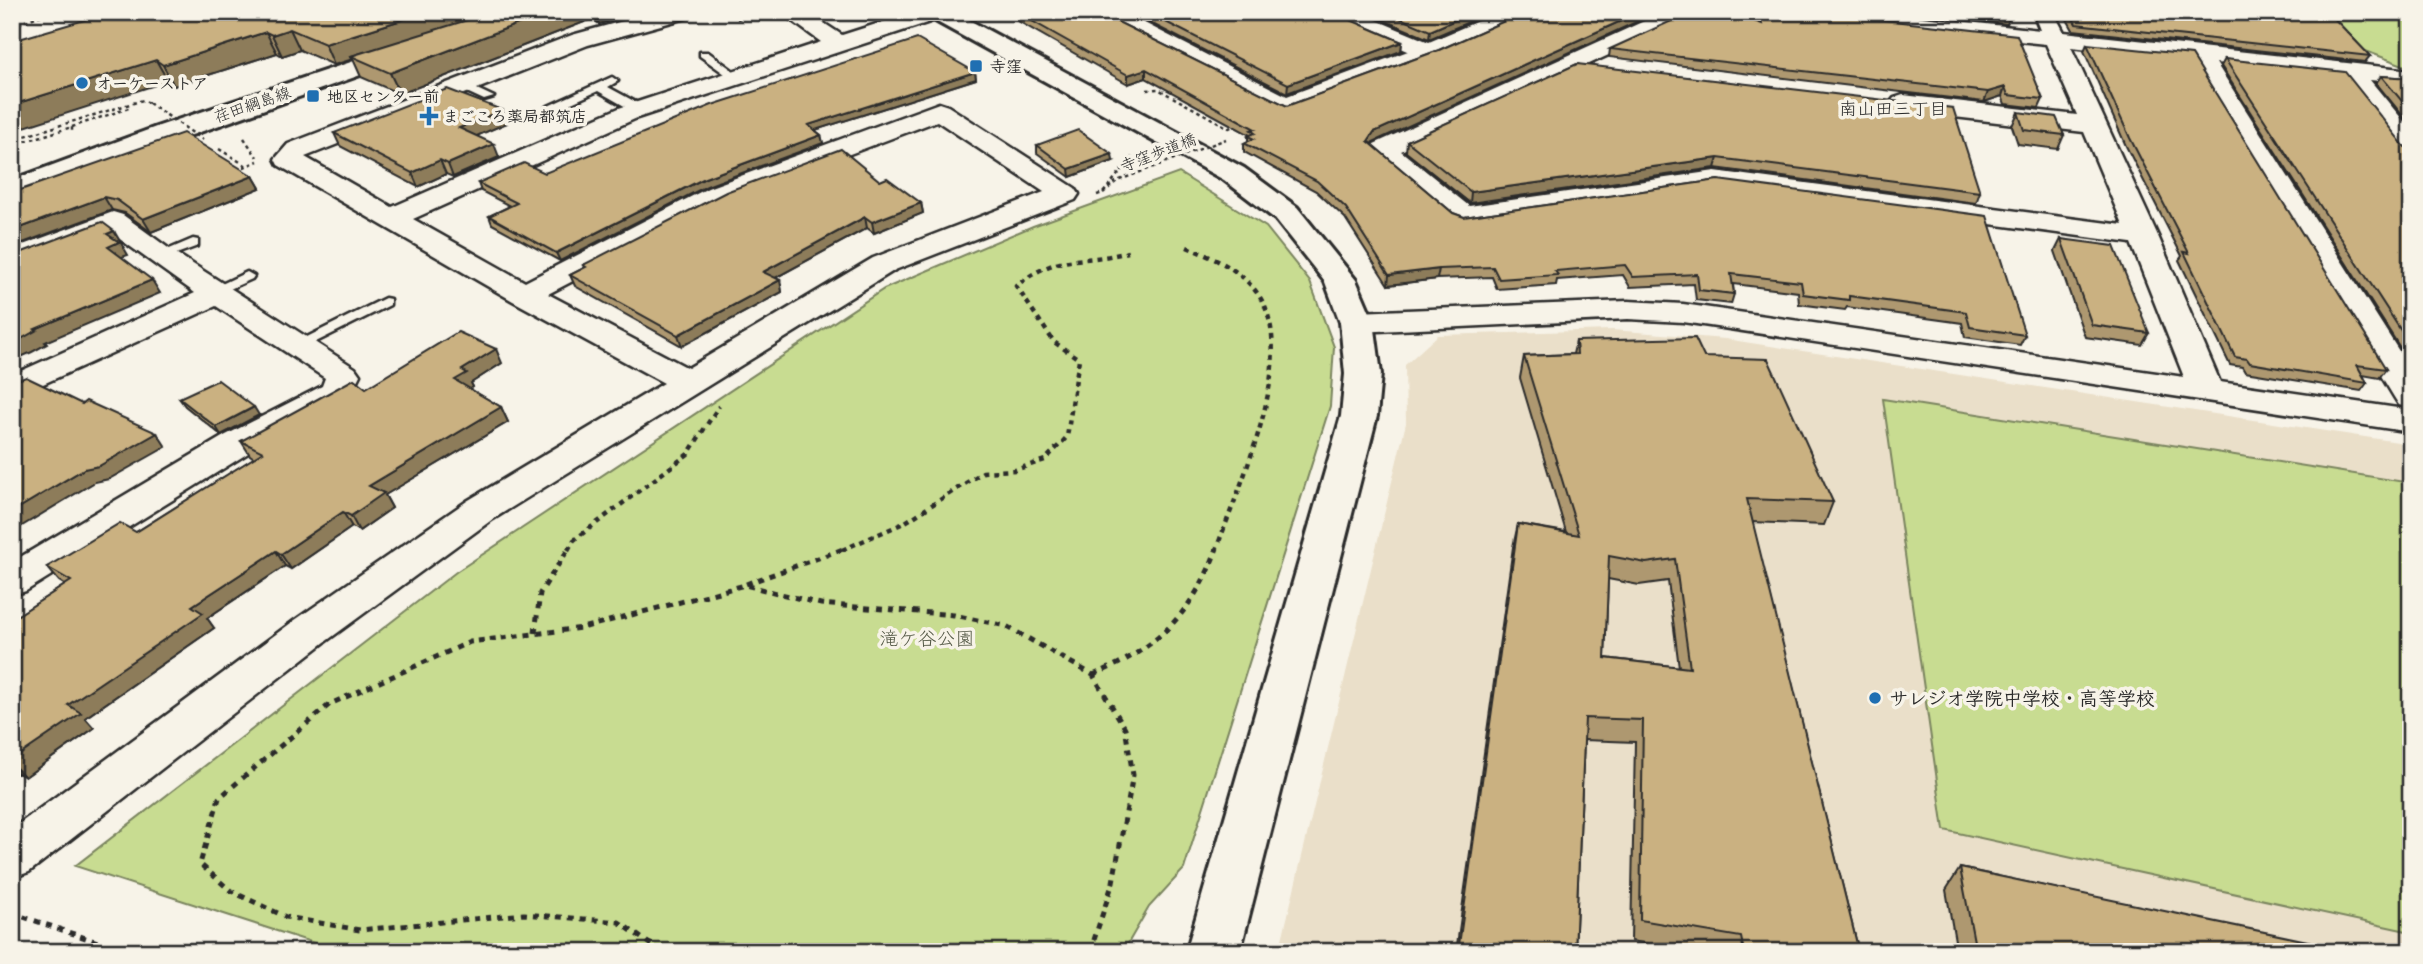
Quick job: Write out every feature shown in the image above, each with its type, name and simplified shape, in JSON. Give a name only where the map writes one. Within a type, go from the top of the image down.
[{"type":"street","points":[[682,12],[580,40],[383,112],[306,145],[288,159],[524,294],[705,393]]},
{"type":"street","points":[[791,12],[838,43]]},
{"type":"street","points":[[391,218],[639,109],[936,12],[1234,174],[1286,213],[1340,280],[1357,322],[1363,374],[1359,416],[1213,952]]},
{"type":"street","points":[[1105,12],[1286,105],[1429,51],[1518,12]]},
{"type":"street","points":[[1337,12],[1429,51]]},
{"type":"street","points":[[1683,12],[1606,53],[1383,150],[1463,215],[1714,179],[2143,236]]},
{"type":"street","points":[[1812,12],[2049,25],[2198,53],[2411,77]]},
{"type":"street","points":[[2049,25],[2143,236],[2206,389]]},
{"type":"street","name":"荏田綱島線","points":[[12,168],[128,125],[422,36],[12,190]]},
{"type":"street","points":[[2198,53],[2411,397]]},
{"type":"street","points":[[2349,70],[2411,147]]},
{"type":"street","points":[[1875,99],[2094,125]]},
{"type":"street","points":[[12,857],[310,631],[480,510],[705,393],[884,264],[1065,194],[939,111],[718,194],[524,294]]},
{"type":"street","points":[[12,260],[113,221],[160,256],[227,287],[299,345],[343,375],[336,391],[237,444],[12,581]]},
{"type":"street","points":[[12,388],[227,287]]},
{"type":"street","points":[[1357,322],[1628,310],[1683,313],[2411,421]]},
{"type":"lane","points":[[704,54],[736,77]]},
{"type":"lane","points":[[552,107],[612,81]]},
{"type":"lane","points":[[460,85],[488,97]]},
{"type":"lane","points":[[599,87],[639,109]]},
{"type":"lane","points":[[160,256],[193,243]]},
{"type":"lane","points":[[299,345],[386,302]]},
{"type":"path","points":[[12,26],[49,12]]},
{"type":"path","points":[[737,19],[762,12]]},
{"type":"path","points":[[1136,91],[1158,89],[1229,128],[1286,105]]},
{"type":"path","points":[[12,143],[72,129],[147,103]]},
{"type":"path","points":[[147,103],[204,141]]},
{"type":"path","points":[[12,143],[147,103]]},
{"type":"path","name":"寺窪歩道橋","points":[[1136,152],[1103,193],[1117,181],[1226,139]]},
{"type":"path","points":[[235,171],[306,145]]},
{"type":"path","points":[[216,147],[247,166]]},
{"type":"path","points":[[1093,675],[1110,670],[1188,609],[1209,569],[1268,406],[1272,376],[1270,314],[1246,280],[1228,263],[1209,253],[1187,247]]},
{"type":"path","points":[[661,952],[620,922],[524,914],[360,930],[286,917],[231,891],[200,864],[219,798],[330,704],[470,642],[582,628],[745,584],[828,556],[904,523],[983,472],[1015,470],[1045,460],[1067,437],[1079,359],[1054,342],[1016,286],[1035,269],[1055,260],[1112,257],[1128,252]]},
{"type":"path","points":[[535,633],[540,593],[574,540],[688,454],[705,393]]},
{"type":"path","points":[[745,584],[821,604],[954,615],[1006,626],[1093,675],[1125,728],[1133,775],[1113,882],[1090,952]]},
{"type":"path","points":[[12,913],[127,952]]},
{"type":"shaded area","name":"サレジオ学院中学校・高等学校","points":[[1612,330],[1725,339],[2411,444],[2411,952],[1279,952],[1406,423],[1405,365],[1438,335]]},
{"type":"green space","points":[[2167,12],[2411,12],[2411,68],[2291,23]]},
{"type":"green space","name":"滝ケ谷公園","points":[[1179,173],[1266,227],[1310,282],[1334,347],[1330,406],[1184,869],[1149,907],[1123,952],[342,952],[75,866],[456,572],[884,289],[1033,226]]},
{"type":"green space","points":[[1883,399],[2411,483],[2411,932],[1944,830]]},
{"type":"building","points":[[112,12],[427,12],[325,44],[290,29],[272,35],[266,32],[163,65],[156,60],[12,105],[12,41]]},
{"type":"building","points":[[493,12],[549,12],[390,73],[351,56]]},
{"type":"building","points":[[1016,12],[1098,12],[1287,106],[1439,50],[1525,12],[1641,12],[1374,132],[1368,141],[1453,213],[1464,217],[1718,180],[1987,216],[2025,335],[1970,327],[1966,312],[1849,296],[1849,300],[1803,294],[1801,282],[1731,274],[1734,294],[1699,290],[1697,274],[1633,277],[1625,265],[1555,271],[1558,275],[1499,279],[1493,267],[1439,269],[1389,275],[1346,208],[1317,181],[1244,143],[1254,139],[1248,136],[1255,133],[1251,130],[1255,129],[1146,69],[1128,75]]},
{"type":"building","points":[[1146,12],[1332,12],[1402,42],[1288,84]]},
{"type":"building","points":[[1386,12],[1473,12],[1430,31]]},
{"type":"building","points":[[1691,12],[1729,12],[1762,24],[1760,12],[1813,12],[2017,35],[2043,99],[2008,95],[2005,87],[1988,92],[1610,49]]},
{"type":"building","points":[[1983,12],[2010,12],[2011,15]]},
{"type":"building","points":[[2070,12],[2328,12],[2370,56],[2076,24]]},
{"type":"building","points":[[917,39],[975,72],[808,125],[821,135],[705,178],[556,253],[489,216],[517,203],[478,183],[524,163],[545,173],[712,105]]},
{"type":"building","points":[[2087,44],[2192,55],[2386,369],[2357,365],[2367,383],[2250,363],[2247,359],[2235,357],[2184,252],[2189,253],[2130,138]]},
{"type":"building","points":[[2225,59],[2345,72],[2405,147],[2411,148],[2411,346]]},
{"type":"building","points":[[1577,64],[1953,108],[1980,192],[1718,158],[1471,192],[1407,141]]},
{"type":"building","points":[[2381,76],[2411,78],[2411,112]]},
{"type":"building","points":[[447,89],[502,110],[459,128],[494,144],[448,164],[440,160],[412,173],[334,133]]},
{"type":"building","points":[[2018,112],[2056,117],[2064,135],[2024,130]]},
{"type":"building","points":[[1078,130],[1112,154],[1069,169],[1037,145]]},
{"type":"building","points":[[183,133],[253,176],[143,219],[117,200],[104,197],[12,231],[12,193]]},
{"type":"building","points":[[841,149],[880,181],[887,178],[921,203],[872,222],[865,217],[763,272],[780,280],[678,335],[570,275],[586,267],[583,265],[726,192]]},
{"type":"building","points":[[102,222],[114,231],[107,234],[119,242],[108,247],[152,280],[35,329],[37,330],[12,344],[12,256]]},
{"type":"building","points":[[2061,239],[2114,246],[2149,333],[2092,325]]},
{"type":"building","points":[[458,332],[496,349],[462,370],[467,373],[455,380],[501,407],[369,486],[384,493],[351,516],[343,512],[281,554],[276,551],[192,606],[203,613],[68,705],[81,713],[12,760],[12,619],[71,581],[47,567],[120,523],[136,532],[263,452],[241,441],[354,379],[366,388]]},
{"type":"building","points":[[1695,338],[1704,357],[1768,359],[1833,502],[1747,499],[1859,952],[1744,952],[1741,937],[1640,920],[1643,720],[1585,718],[1575,952],[1458,952],[1518,524],[1579,535],[1524,356],[1577,354],[1576,341]],"holes":[[[1609,556],[1646,563],[1675,559],[1690,668],[1605,658]]]},
{"type":"building","points":[[26,377],[82,404],[86,401],[157,433],[99,466],[84,469],[12,512],[12,382]]},
{"type":"building","points":[[218,380],[254,407],[216,427],[179,398]]},
{"type":"building","points":[[1960,868],[2350,950],[2351,952],[1976,952]]},
{"type":"waterway","points":[[12,14],[19,12]]},
{"type":"place","name":"寺窪","points":[[976,66]]},
{"type":"place","name":"オーケーストア","points":[[82,83]]},
{"type":"place","name":"地区センター前","points":[[313,96]]},
{"type":"place","name":"まごころ薬局都筑店","points":[[429,116]]},
{"type":"place","name":"サレジオ学院中学校・高等学校","points":[[1875,698]]},
{"type":"district","name":"南山田三丁目","points":[[1893,109]]}]
